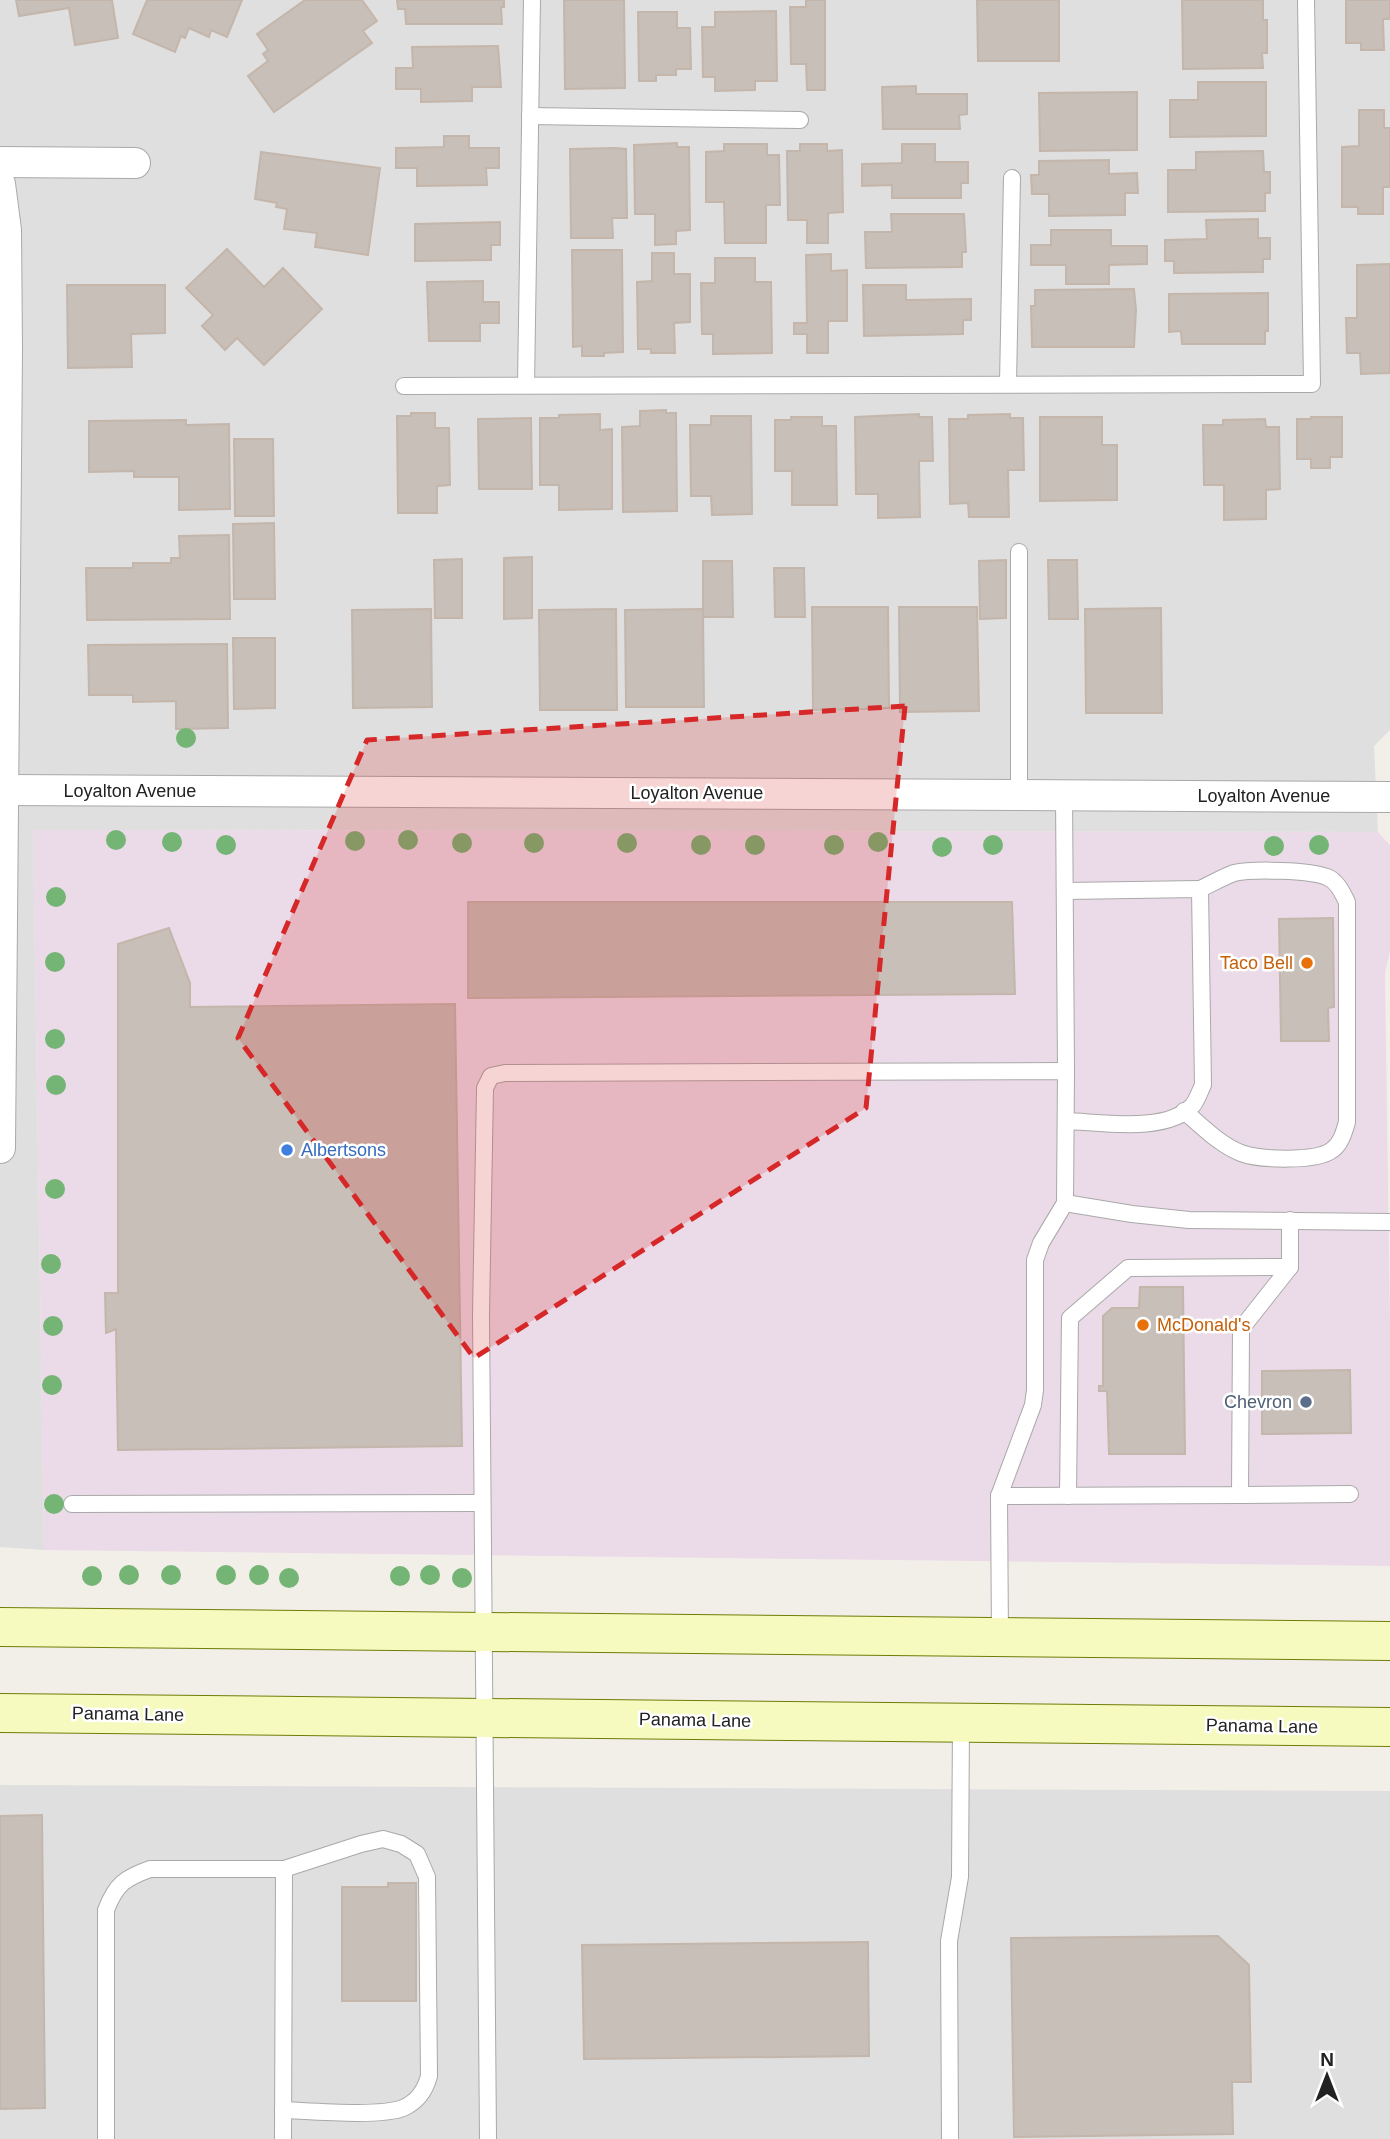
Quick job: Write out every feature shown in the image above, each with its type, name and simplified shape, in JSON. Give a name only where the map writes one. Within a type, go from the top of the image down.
[{"type":"main road","points":[[0,1627],[1390,1641]]},
{"type":"main road","name":"Panama Lane","points":[[0,1713],[1390,1727]]},
{"type":"street","points":[[0,162],[135,163]]},
{"type":"street","points":[[0,184],[6,230],[3,351],[5,790],[0,1148]]},
{"type":"street","name":"Loyalton Avenue","points":[[5,790],[1390,797]]},
{"type":"lane","points":[[526,385],[532,0]]},
{"type":"lane","points":[[404,386],[1312,384],[1306,0]]},
{"type":"lane","points":[[530,116],[800,120]]},
{"type":"lane","points":[[1008,384],[1012,178]]},
{"type":"lane","points":[[1019,552],[1019,795]]},
{"type":"lane","points":[[1000,1638],[999,1496],[1033,1405],[1035,1260],[1041,1243],[1065,1203],[1064,795]]},
{"type":"lane","points":[[1065,891],[1200,889],[1235,873],[1277,871],[1328,877],[1341,889],[1347,902],[1347,1122],[1341,1139],[1332,1151],[1313,1157],[1264,1158],[1241,1153],[1214,1136],[1184,1111]]},
{"type":"lane","points":[[1066,1121],[1150,1124],[1174,1119],[1194,1105],[1203,1086],[1200,889]]},
{"type":"lane","points":[[488,2139],[481,1315],[485,1088],[491,1076],[505,1073],[1066,1071]]},
{"type":"lane","points":[[1065,1203],[1189,1220],[1390,1222]]},
{"type":"lane","points":[[1240,1495],[1241,1329],[1290,1267],[1290,1220]]},
{"type":"lane","points":[[1068,1496],[1070,1318],[1128,1268],[1290,1267]]},
{"type":"lane","points":[[999,1496],[1350,1494]]},
{"type":"lane","points":[[72,1504],[481,1503]]},
{"type":"lane","points":[[950,2139],[949,1941],[960,1877],[961,1722]]},
{"type":"lane","points":[[106,2139],[106,1910],[113,1892],[130,1876],[150,1869],[284,1869],[383,1839],[401,1844],[417,1854],[428,1877],[429,2076],[426,2088],[414,2102],[401,2109],[283,2110]]},
{"type":"lane","points":[[283,2139],[284,1869]]},
{"type":"highlighted area","points":[[905,706],[866,1108],[474,1358],[238,1038],[367,740]]},
{"type":"shaded area","points":[[0,0],[1390,0],[1390,730],[1374,746],[1378,832],[33,830],[44,1550],[0,1547]]},
{"type":"shaded area","points":[[33,830],[1378,832],[1390,845],[1390,951],[1385,973],[1390,1566],[44,1550]]},
{"type":"shaded area","points":[[0,1785],[1390,1791],[1390,2139],[0,2139]]},
{"type":"building","points":[[16,0],[112,0],[118,38],[75,45],[69,8],[19,16]]},
{"type":"building","points":[[147,0],[242,0],[227,37],[211,30],[209,37],[189,28],[185,38],[181,36],[175,52],[133,34]]},
{"type":"building","points":[[305,0],[362,0],[377,21],[363,31],[372,43],[274,112],[248,76],[268,61],[263,54],[268,50],[257,34]]},
{"type":"building","points":[[397,0],[504,0],[504,7],[501,7],[502,24],[406,24],[405,9],[398,9]]},
{"type":"building","points":[[564,0],[624,0],[625,88],[565,89]]},
{"type":"building","points":[[806,0],[825,0],[825,90],[807,90],[806,64],[791,64],[790,7],[806,7]]},
{"type":"building","points":[[977,0],[1059,0],[1059,61],[978,61]]},
{"type":"building","points":[[1182,0],[1263,0],[1263,20],[1267,20],[1267,53],[1262,53],[1263,68],[1183,69]]},
{"type":"building","points":[[1346,0],[1390,0],[1390,19],[1383,19],[1384,50],[1361,50],[1361,43],[1346,43]]},
{"type":"building","points":[[776,11],[777,81],[755,81],[755,90],[715,91],[715,77],[703,77],[702,27],[715,27],[715,12]]},
{"type":"building","points":[[638,12],[677,12],[677,28],[690,28],[691,69],[676,69],[676,75],[656,75],[656,81],[639,81]]},
{"type":"building","points":[[498,46],[501,87],[472,87],[472,101],[421,102],[421,89],[396,89],[396,68],[413,68],[412,47]]},
{"type":"building","points":[[1198,82],[1266,82],[1266,136],[1170,137],[1170,100],[1198,100]]},
{"type":"building","points":[[916,86],[916,94],[967,94],[967,114],[959,115],[960,129],[883,129],[882,87]]},
{"type":"building","points":[[1137,92],[1137,150],[1040,151],[1039,93]]},
{"type":"building","points":[[1359,110],[1384,110],[1384,128],[1390,128],[1390,187],[1383,187],[1383,214],[1358,214],[1358,207],[1342,207],[1342,147],[1359,146]]},
{"type":"building","points":[[444,136],[469,136],[469,148],[499,148],[499,168],[486,168],[487,185],[417,186],[417,168],[396,168],[396,148],[444,147]]},
{"type":"building","points":[[677,143],[677,147],[689,147],[690,230],[676,231],[676,244],[655,245],[655,214],[635,214],[634,145]]},
{"type":"building","points":[[724,144],[767,144],[767,155],[779,155],[780,205],[766,205],[766,243],[725,243],[724,202],[706,202],[706,152],[724,151]]},
{"type":"building","points":[[800,144],[827,144],[827,151],[842,150],[843,212],[828,213],[828,243],[807,243],[807,220],[788,220],[787,151],[800,151]]},
{"type":"building","points":[[902,144],[935,144],[935,162],[968,162],[968,183],[961,183],[961,198],[892,198],[892,185],[862,186],[862,164],[902,163]]},
{"type":"building","points":[[570,149],[626,149],[627,218],[612,218],[613,238],[571,238]]},
{"type":"building","points":[[1263,151],[1264,172],[1270,172],[1270,193],[1265,193],[1265,211],[1168,212],[1168,170],[1196,170],[1196,152]]},
{"type":"building","points":[[261,152],[380,168],[368,255],[315,247],[317,233],[284,229],[287,209],[276,207],[277,203],[255,199]]},
{"type":"building","points":[[1109,160],[1109,174],[1137,173],[1138,193],[1125,193],[1125,215],[1049,216],[1049,194],[1032,194],[1031,175],[1039,175],[1039,161]]},
{"type":"building","points":[[891,214],[964,214],[966,252],[962,252],[962,267],[866,268],[865,232],[892,232]]},
{"type":"building","points":[[1258,219],[1258,238],[1270,238],[1270,259],[1263,259],[1263,272],[1174,273],[1174,261],[1165,261],[1165,240],[1207,239],[1206,220]]},
{"type":"building","points":[[500,222],[500,245],[491,245],[491,260],[415,261],[415,224]]},
{"type":"building","points":[[1051,230],[1111,230],[1111,246],[1147,246],[1147,264],[1109,265],[1109,284],[1066,284],[1066,265],[1031,265],[1031,245],[1051,245]]},
{"type":"building","points":[[227,249],[264,287],[283,268],[322,309],[264,365],[237,338],[225,350],[202,326],[213,315],[186,288]]},
{"type":"building","points":[[572,250],[622,250],[623,352],[604,353],[604,356],[582,356],[582,346],[573,347]]},
{"type":"building","points":[[652,253],[674,253],[674,274],[690,274],[690,322],[674,323],[675,353],[651,353],[651,349],[638,349],[637,282],[652,281]]},
{"type":"building","points":[[831,254],[831,271],[847,270],[847,321],[828,321],[828,353],[807,353],[807,334],[794,334],[794,323],[807,323],[806,255]]},
{"type":"building","points":[[715,258],[755,258],[755,282],[771,282],[772,353],[713,354],[713,334],[702,334],[701,283],[715,283]]},
{"type":"building","points":[[1390,264],[1390,373],[1361,374],[1360,353],[1347,353],[1346,318],[1357,318],[1357,265]]},
{"type":"building","points":[[483,281],[483,302],[499,302],[499,323],[480,323],[480,341],[429,341],[427,282]]},
{"type":"building","points":[[67,285],[165,285],[165,333],[131,334],[132,367],[68,368]]},
{"type":"building","points":[[863,285],[906,285],[906,300],[971,299],[971,320],[963,320],[963,334],[864,336]]},
{"type":"building","points":[[1134,289],[1134,347],[1032,347],[1031,306],[1035,306],[1035,290]]},
{"type":"building","points":[[1268,293],[1268,331],[1265,331],[1265,344],[1182,344],[1181,331],[1169,332],[1169,294]]},
{"type":"building","points":[[666,410],[666,413],[676,413],[677,511],[623,512],[622,427],[640,426],[640,411]]},
{"type":"building","points":[[411,413],[435,413],[435,428],[449,428],[450,485],[437,486],[437,513],[398,513],[397,416],[411,416]]},
{"type":"building","points":[[600,414],[600,430],[612,429],[612,509],[559,510],[559,485],[540,485],[540,418]]},
{"type":"building","points":[[919,414],[919,417],[932,417],[933,461],[919,461],[920,517],[878,518],[878,494],[856,494],[855,417]]},
{"type":"building","points":[[1010,414],[1010,418],[1023,418],[1024,470],[1008,470],[1009,517],[969,517],[968,503],[950,504],[949,419],[968,419],[968,415]]},
{"type":"building","points":[[711,416],[751,416],[752,514],[712,515],[711,496],[691,496],[690,425],[711,425]]},
{"type":"building","points":[[791,417],[822,417],[822,426],[836,426],[837,505],[792,505],[792,471],[775,471],[775,420],[791,420]]},
{"type":"building","points":[[1040,417],[1102,417],[1102,445],[1117,445],[1117,500],[1040,501]]},
{"type":"building","points":[[1342,417],[1342,457],[1330,457],[1330,468],[1311,468],[1311,459],[1297,459],[1297,419]]},
{"type":"building","points":[[531,418],[532,489],[479,489],[478,419]]},
{"type":"building","points":[[1265,419],[1266,427],[1279,427],[1280,489],[1266,490],[1266,519],[1224,520],[1224,485],[1204,485],[1203,425],[1223,425],[1223,420]]},
{"type":"building","points":[[186,420],[186,425],[229,424],[230,509],[179,510],[179,477],[134,477],[134,471],[89,472],[89,421]]},
{"type":"building","points":[[234,439],[273,439],[274,516],[235,516]]},
{"type":"building","points":[[274,523],[275,599],[234,599],[233,524]]},
{"type":"building","points":[[229,535],[230,619],[87,620],[86,568],[133,568],[133,563],[171,563],[171,558],[180,558],[179,536]]},
{"type":"building","points":[[532,557],[532,618],[504,619],[504,558]]},
{"type":"building","points":[[462,559],[462,618],[435,618],[434,560]]},
{"type":"building","points":[[1006,560],[1006,618],[980,619],[979,561]]},
{"type":"building","points":[[1048,560],[1077,560],[1078,619],[1049,619]]},
{"type":"building","points":[[703,561],[732,561],[733,617],[703,617]]},
{"type":"building","points":[[774,568],[804,568],[805,617],[775,617]]},
{"type":"building","points":[[812,607],[888,607],[889,708],[813,710]]},
{"type":"building","points":[[899,607],[977,607],[979,711],[900,712]]},
{"type":"building","points":[[1161,608],[1162,713],[1086,713],[1085,609]]},
{"type":"building","points":[[431,609],[432,707],[353,708],[352,610]]},
{"type":"building","points":[[616,609],[617,710],[540,710],[539,610]]},
{"type":"building","points":[[703,609],[704,707],[626,707],[625,610]]},
{"type":"building","points":[[233,638],[275,638],[275,708],[234,709]]},
{"type":"building","points":[[227,644],[228,728],[176,729],[176,701],[133,702],[133,695],[89,695],[88,645]]},
{"type":"building","points":[[468,902],[1012,902],[1015,994],[468,998]]},
{"type":"building","name":"Taco Bell","points":[[1333,918],[1334,1007],[1328,1008],[1329,1041],[1281,1041],[1279,919]]},
{"type":"building","name":"Albertsons","points":[[169,928],[190,983],[190,1007],[455,1004],[462,1446],[118,1450],[116,1329],[106,1333],[105,1293],[118,1293],[118,944]]},
{"type":"building","points":[[1140,1287],[1183,1287],[1185,1454],[1109,1454],[1107,1391],[1099,1391],[1099,1386],[1103,1386],[1103,1316],[1112,1308],[1139,1308]]},
{"type":"building","name":"Chevron","points":[[1350,1370],[1351,1433],[1262,1434],[1262,1371]]},
{"type":"building","points":[[42,1815],[45,2108],[0,2109],[0,1816]]},
{"type":"building","points":[[388,1883],[416,1883],[416,2001],[342,2001],[342,1887],[388,1887]]},
{"type":"building","points":[[1218,1936],[1249,1965],[1251,2082],[1232,2082],[1233,2134],[1014,2137],[1011,1938]]},
{"type":"building","points":[[868,1942],[869,2056],[584,2059],[582,1945]]},
{"type":"place","name":"Taco Bell","points":[[1307,963]]},
{"type":"place","name":"Albertsons","points":[[287,1150]]},
{"type":"place","name":"McDonald's","points":[[1143,1325]]},
{"type":"place","name":"Chevron","points":[[1306,1402]]}]
